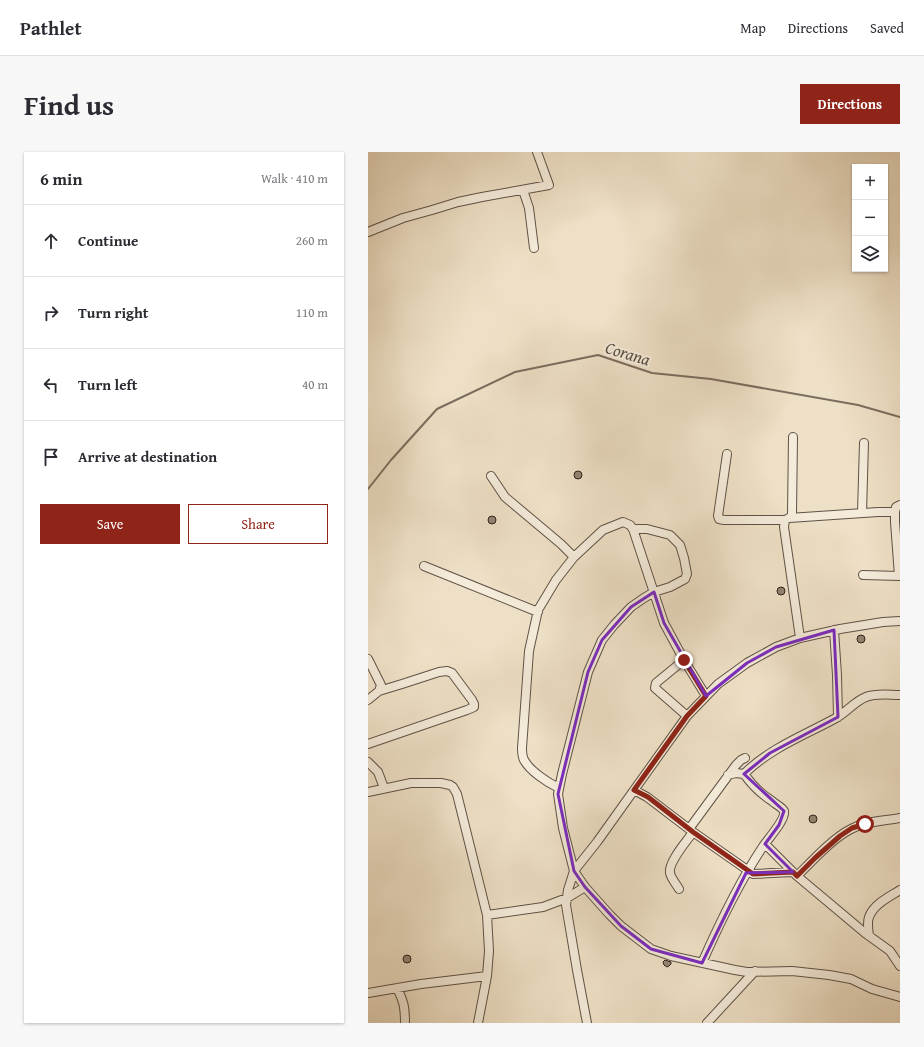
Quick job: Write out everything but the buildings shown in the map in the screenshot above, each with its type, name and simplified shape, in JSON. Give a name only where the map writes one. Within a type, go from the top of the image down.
[{"type":"street","points":[[368,232],[403,218],[458,202],[549,186],[538,152]]},
{"type":"street","points":[[523,190],[529,208],[534,248]]},
{"type":"street","points":[[793,437],[792,514],[791,517],[787,519],[784,527],[800,638]]},
{"type":"street","points":[[862,513],[864,443]]},
{"type":"street","points":[[727,454],[718,516],[724,520],[787,519],[878,512],[898,508],[895,522],[899,576],[863,575]]},
{"type":"street","points":[[491,476],[505,497],[561,544],[574,557]]},
{"type":"street","points":[[559,788],[551,784],[528,766],[522,756],[529,651],[538,612],[556,580],[574,557],[603,530],[623,522],[630,525],[664,623],[706,696]]},
{"type":"street","points":[[632,529],[647,529],[670,535],[680,545],[688,574],[685,579],[670,587],[654,592],[631,607],[602,640],[588,672],[558,794],[563,828],[574,871],[585,887],[609,914],[621,926],[652,949],[671,956],[747,972],[792,971],[829,974],[852,979],[872,990],[900,997]]},
{"type":"street","points":[[424,566],[538,612]]},
{"type":"street","points":[[587,1023],[566,904],[574,871],[597,842],[687,716],[718,684],[747,663],[776,647],[800,638],[834,630],[882,622],[900,621]]},
{"type":"street","points":[[834,630],[838,717]]},
{"type":"street","points":[[368,659],[381,685],[379,691]]},
{"type":"street","points":[[684,660],[656,683],[655,688],[687,716]]},
{"type":"street","points":[[368,700],[379,691],[439,672],[449,671],[474,704],[474,707],[467,710],[368,744]]},
{"type":"street","points":[[744,774],[770,753],[838,717],[866,697],[874,695],[900,695]]},
{"type":"street","points":[[679,889],[670,874],[670,866],[728,775],[741,760],[745,758]]},
{"type":"street","points":[[368,762],[378,772],[384,788]]},
{"type":"street","points":[[702,963],[720,922],[748,870],[779,825],[784,811],[764,796],[744,774],[736,773],[728,775]]},
{"type":"street","points":[[368,792],[411,784],[441,782],[450,784],[457,794],[486,915],[489,959],[478,1023]]},
{"type":"street","points":[[634,790],[648,797],[691,831],[753,874],[795,874],[840,836],[852,828],[865,824],[900,818]]},
{"type":"street","points":[[765,844],[795,874],[869,936],[890,951],[900,966]]},
{"type":"street","points":[[486,915],[543,907],[567,898],[585,887]]},
{"type":"street","points":[[869,936],[869,917],[873,910],[900,890]]},
{"type":"street","points":[[707,1023],[755,971]]},
{"type":"street","points":[[368,993],[421,984],[487,976]]},
{"type":"street","points":[[397,988],[405,1006],[405,1023]]},
{"type":"highlighted area","points":[[654,592],[664,623],[706,696],[747,663],[776,647],[834,630],[838,717],[770,753],[744,774],[784,811],[779,825],[765,844],[793,872],[746,873],[702,963],[651,949],[621,926],[585,887],[574,871],[558,794],[588,672],[602,640],[631,607]]},
{"type":"waterway","name":"Corana","points":[[368,489],[391,460],[437,409],[515,372],[598,355],[652,373],[711,379],[858,405],[900,417]]},
{"type":"route","points":[[684,660],[706,696],[687,716],[634,790],[648,797],[693,832],[753,874],[793,872],[797,876],[840,836],[852,828],[865,824]]}]
